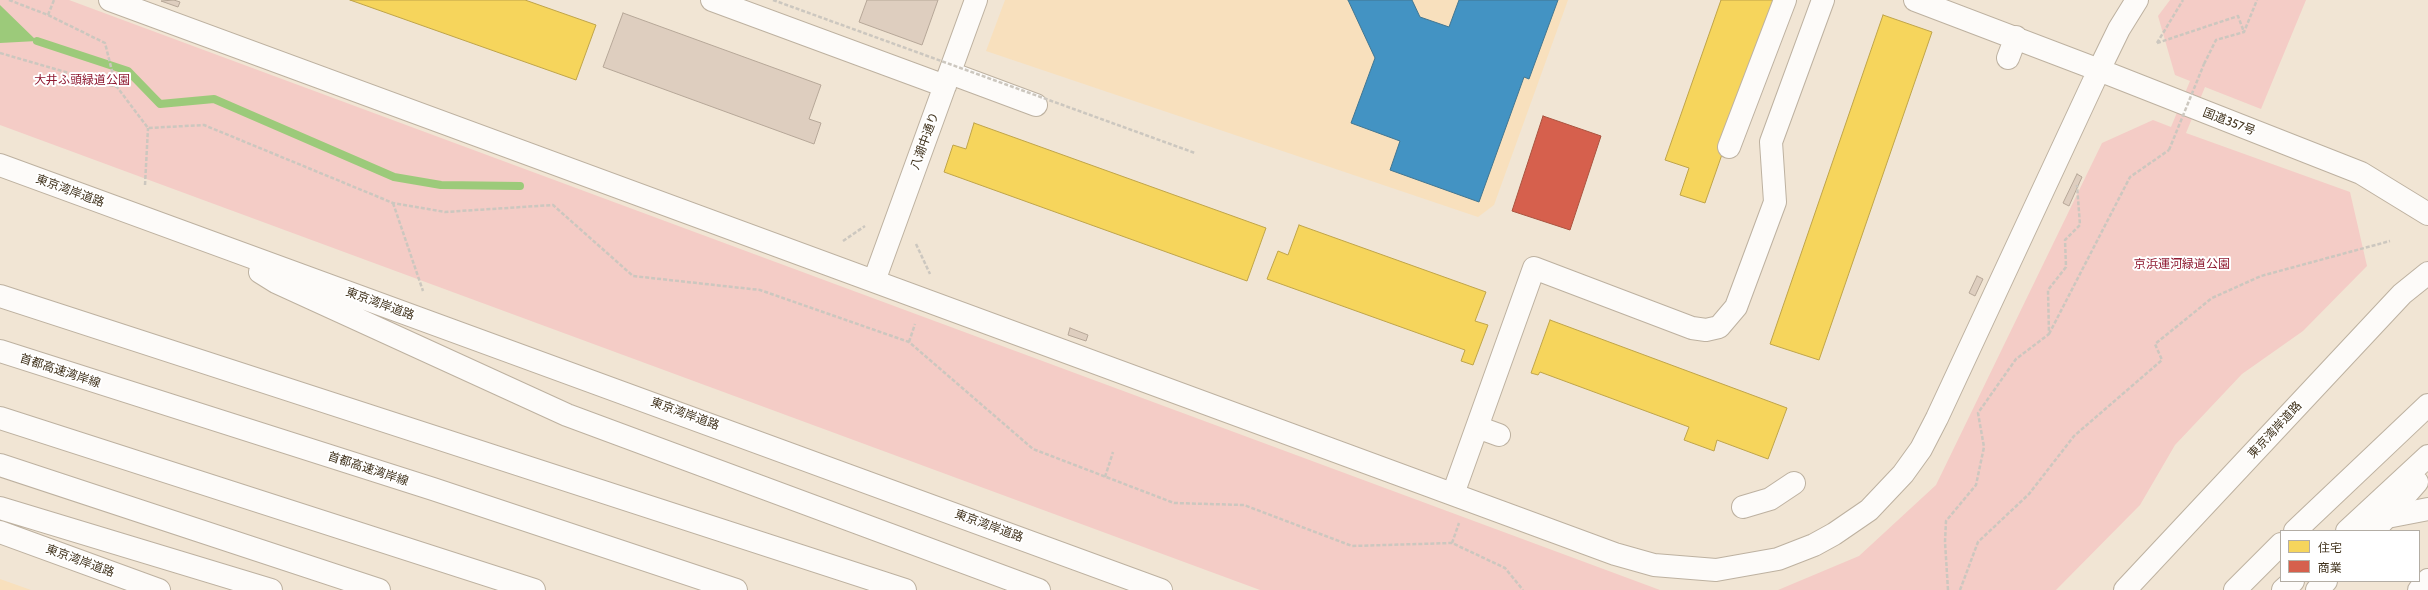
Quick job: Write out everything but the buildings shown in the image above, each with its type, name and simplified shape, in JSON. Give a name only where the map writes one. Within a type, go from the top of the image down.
[{"type":"main road","points":[[110,0],[1636,561],[1697,570],[1738,568],[1778,559],[1814,545],[1853,522],[1869,510],[1903,474],[1930,434],[2119,28],[2137,0]]},
{"type":"main road","points":[[712,0],[947,79],[1036,105]]},
{"type":"main road","name":"八潮中通り","points":[[874,281],[976,0]]},
{"type":"main road","points":[[1729,147],[1785,0]]},
{"type":"main road","points":[[1453,494],[1534,268],[1692,328],[1706,330],[1719,326],[1736,308],[1775,202],[1771,142],[1823,0]]},
{"type":"main road","name":"国道357号","points":[[1915,0],[2016,37],[2361,173],[2428,214]]},
{"type":"main road","points":[[2008,58],[2016,37]]},
{"type":"main road","name":"東京湾岸道路","points":[[0,165],[722,428],[1161,590]]},
{"type":"main road","name":"東京湾岸道路","points":[[207,241],[276,282],[567,415],[1039,590]]},
{"type":"main road","name":"東京湾岸道路","points":[[2125,590],[2402,294],[2428,273]]},
{"type":"main road","points":[[0,296],[905,590]]},
{"type":"main road","name":"首都高速湾岸線","points":[[0,351],[433,490],[736,590]]},
{"type":"main road","points":[[2296,530],[2428,405]]},
{"type":"main road","points":[[0,418],[534,590]]},
{"type":"main road","points":[[1476,427],[1499,435]]},
{"type":"main road","points":[[2348,530],[2428,456]]},
{"type":"main road","points":[[0,465],[379,590]]},
{"type":"main road","points":[[2380,524],[2428,469]]},
{"type":"main road","points":[[1743,507],[1770,499],[1794,483]]},
{"type":"main road","points":[[0,508],[270,590]]},
{"type":"main road","points":[[2380,524],[2428,509]]},
{"type":"main road","name":"東京湾岸道路","points":[[0,532],[159,590]]},
{"type":"main road","points":[[2235,590],[2280,545]]},
{"type":"main road","points":[[2419,590],[2428,580]]},
{"type":"main road","points":[[2283,590],[2292,582]]},
{"type":"main road","points":[[2317,590],[2325,582]]},
{"type":"path","points":[[9,0],[48,15],[105,43],[116,87],[148,128],[145,185]]},
{"type":"path","points":[[48,15],[54,0]]},
{"type":"path","points":[[773,0],[1195,153]]},
{"type":"path","points":[[2183,0],[2157,44],[2238,16],[2244,32]]},
{"type":"path","points":[[2244,32],[2256,0]]},
{"type":"path","points":[[1948,590],[1945,542],[1946,521],[1976,485],[1984,447],[1978,413],[2016,359],[2049,334],[2130,177],[2169,150],[2204,64],[2216,40],[2244,32]]},
{"type":"path","points":[[0,53],[116,87]]},
{"type":"path","points":[[148,128],[204,125],[393,203],[445,212],[553,205],[633,276],[760,290],[909,342],[1033,449],[1174,503],[1244,505],[1352,546],[1452,543],[1505,568],[1523,590]]},
{"type":"path","points":[[2049,334],[2048,290],[2066,267],[2065,240],[2080,225],[2077,185]]},
{"type":"path","points":[[393,203],[423,291]]},
{"type":"path","points":[[1960,590],[1978,542],[2029,494],[2074,436],[2162,360],[2155,344],[2212,298],[2261,276],[2390,241]]},
{"type":"path","points":[[909,342],[917,318]]},
{"type":"path","points":[[1105,476],[1114,452]]},
{"type":"path","points":[[1452,543],[1460,517]]},
{"type":"shaded area","points":[[1005,0],[1568,0],[1494,205],[1478,217],[986,51]]},
{"type":"shaded area","points":[[0,5],[1,6],[37,41],[0,43]]},
{"type":"shaded area","points":[[0,579],[31,590],[0,590]]},
{"type":"green space","name":"大井ふ頭緑道公園","points":[[0,0],[69,0],[1660,590],[1260,590],[0,125]]},
{"type":"green space","name":"京浜運河緑道公園","points":[[2170,0],[2306,0],[2261,109],[2205,87],[2186,133],[2350,192],[2367,266],[2303,331],[2242,374],[2175,445],[2140,505],[2056,590],[1778,590],[1859,556],[1936,485],[2102,143],[2153,120],[2171,127],[2190,81],[2175,75],[2158,16]]},
{"type":"waterway","points":[[37,41],[128,71],[160,104],[214,99],[394,177],[441,185],[520,186]]}]
